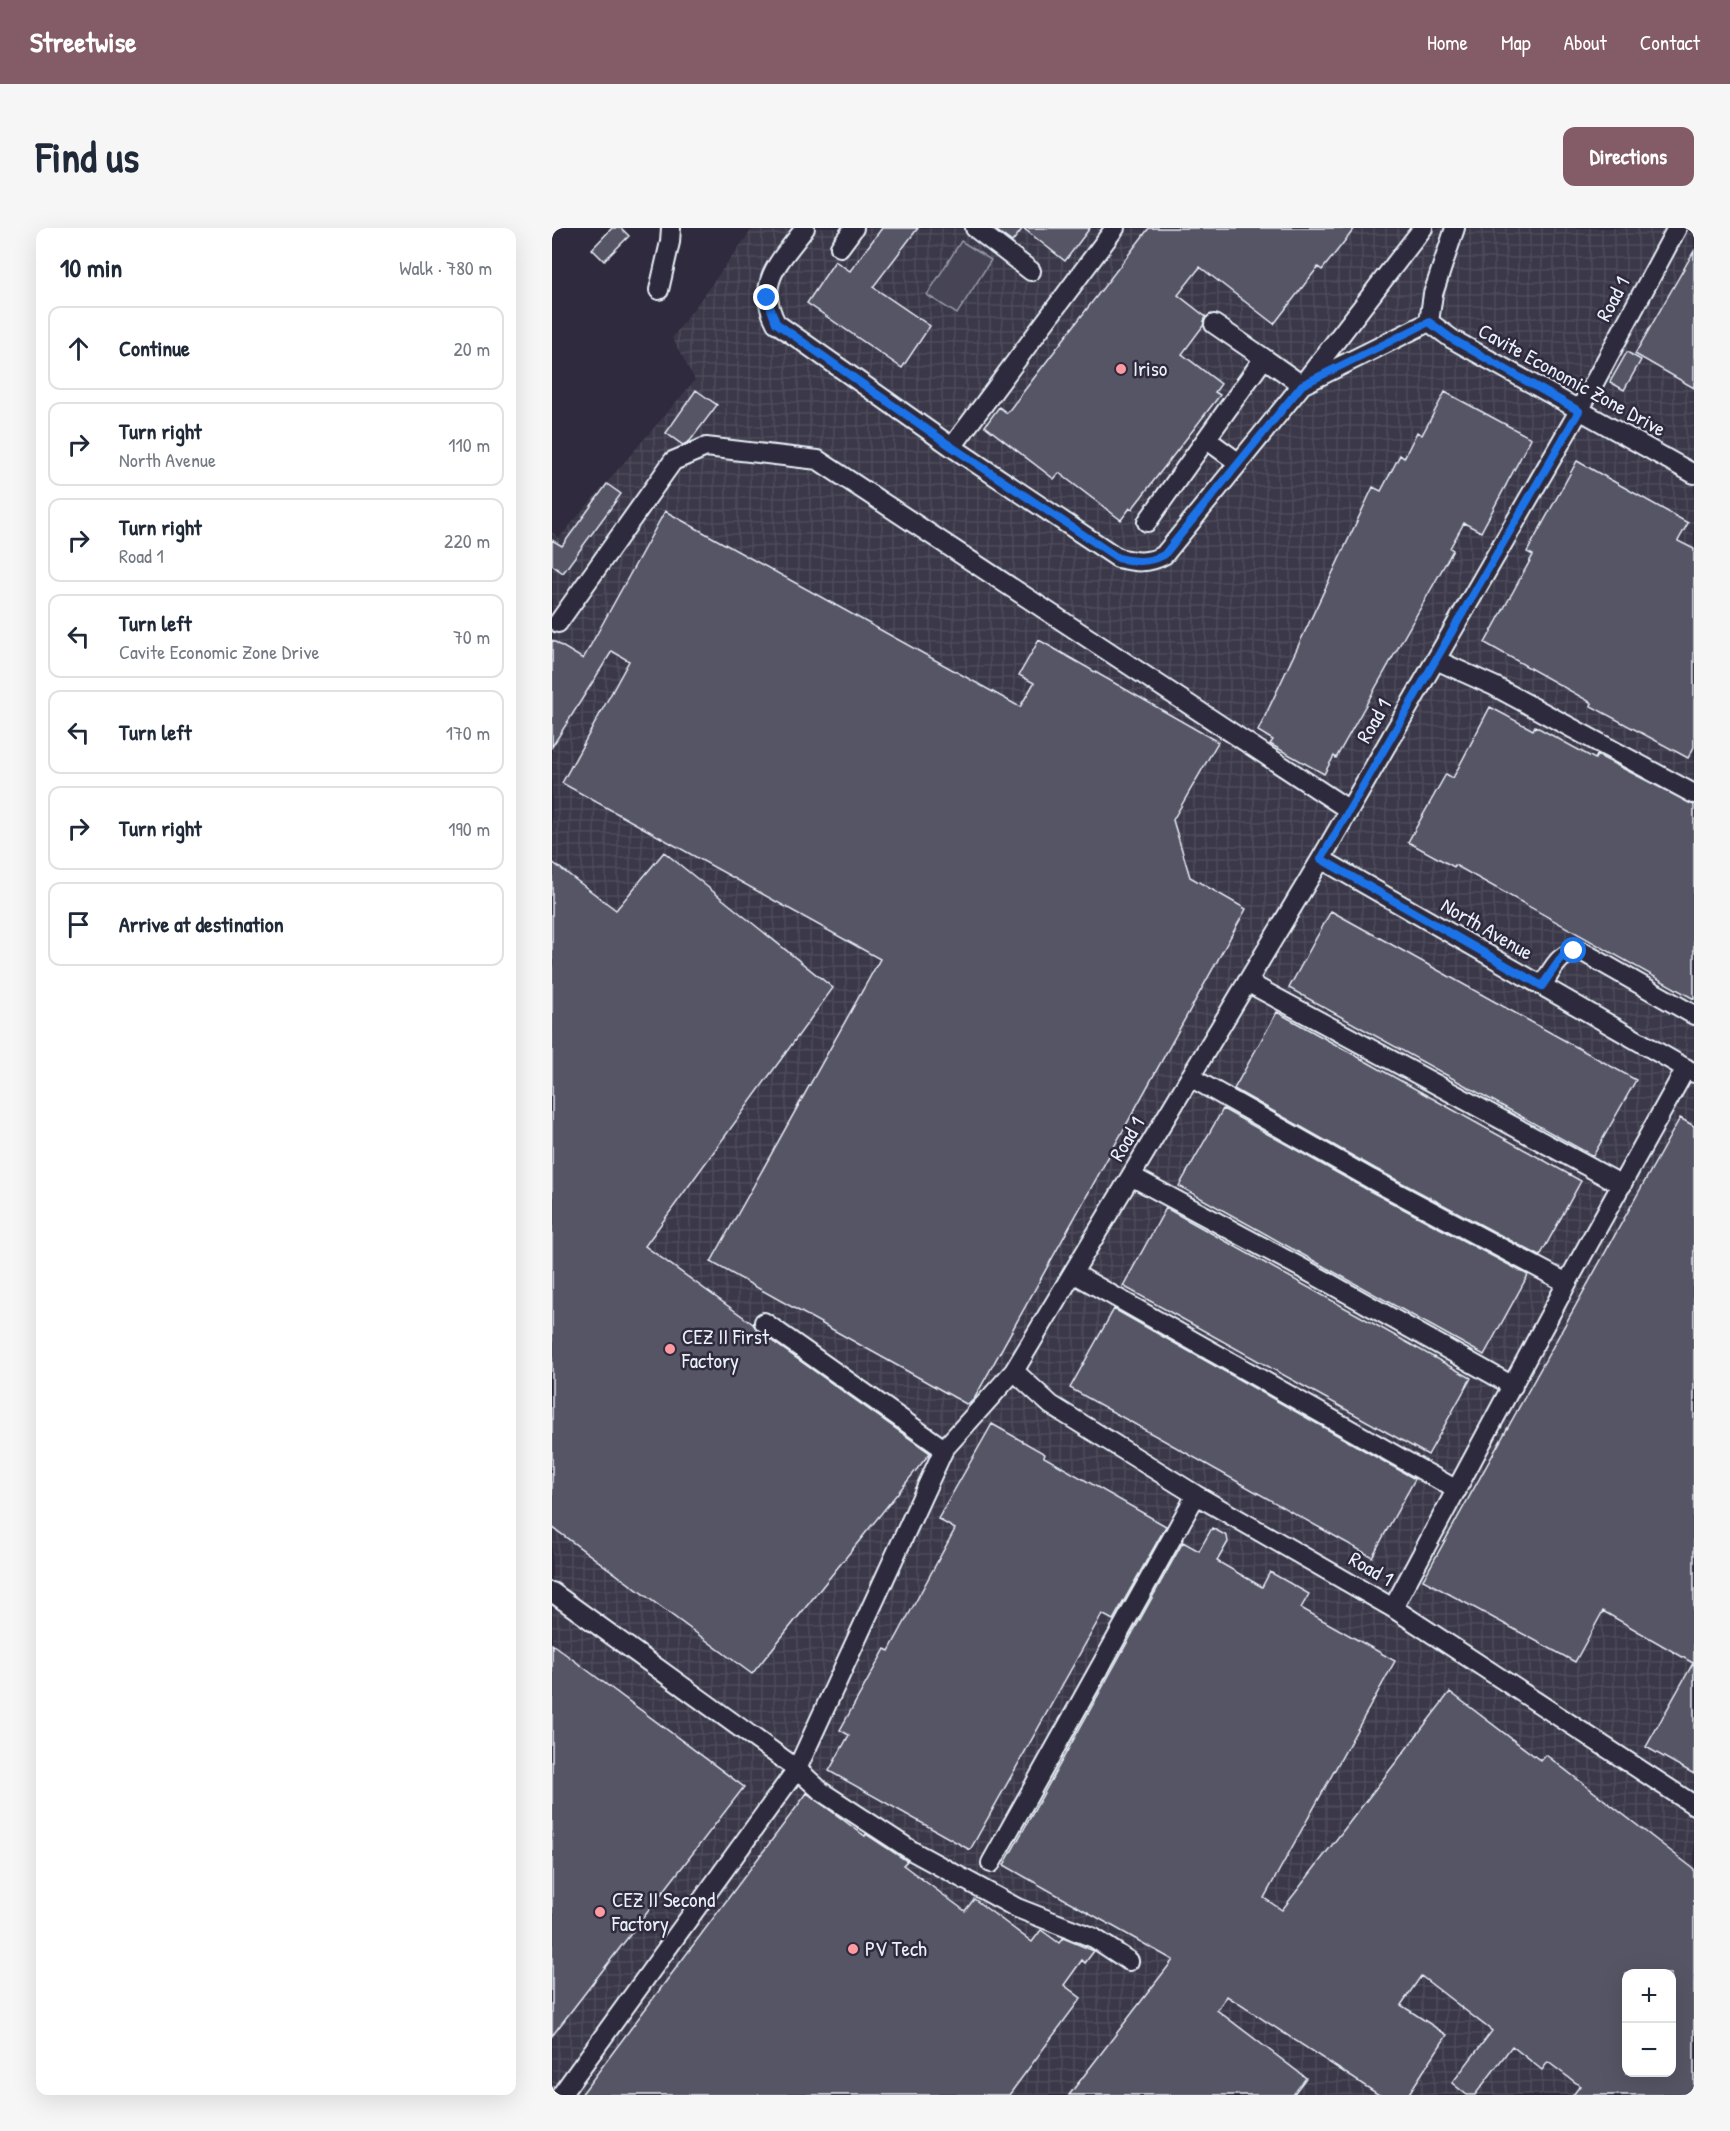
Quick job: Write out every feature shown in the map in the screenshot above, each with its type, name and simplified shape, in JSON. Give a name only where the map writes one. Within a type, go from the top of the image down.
[{"type":"street","points":[[659,290],[671,228]]},
{"type":"street","points":[[805,228],[772,274],[767,298],[776,323],[952,447],[1118,558],[1133,562],[1147,562],[1164,555],[1302,385],[1423,228]]},
{"type":"street","points":[[840,247],[854,228]]},
{"type":"street","points":[[975,228],[1030,271]]},
{"type":"street","points":[[952,447],[1115,228]]},
{"type":"street","points":[[1302,385],[1429,322],[1433,294],[1455,228]]},
{"type":"street","name":"Road 1","points":[[1677,228],[1579,411],[1321,859],[1014,1371],[1051,1405],[1196,1496],[1393,1608],[1694,1805]]},
{"type":"street","name":"Cavite Economic Zone Drive","points":[[1429,322],[1452,339],[1694,474]]},
{"type":"street","points":[[1214,324],[1302,385]]},
{"type":"street","points":[[1147,522],[1264,358]]},
{"type":"street","points":[[1206,440],[1239,463]]},
{"type":"street","points":[[558,623],[674,461],[706,447],[818,460],[1349,810]]},
{"type":"street","points":[[1436,660],[1494,686],[1694,794]]},
{"type":"street","name":"North Avenue","points":[[1321,859],[1690,1070]]},
{"type":"street","points":[[1542,986],[1563,955],[1574,951],[1583,952],[1694,1015]]},
{"type":"street","points":[[1247,982],[1623,1185]]},
{"type":"street","points":[[1393,1608],[1567,1283],[1690,1070]]},
{"type":"street","points":[[1190,1077],[1371,1179],[1567,1283]]},
{"type":"street","points":[[1131,1176],[1513,1386]]},
{"type":"street","points":[[1073,1273],[1457,1490]]},
{"type":"street","points":[[765,1322],[944,1449]]},
{"type":"street","points":[[561,2095],[797,1769],[944,1449],[1014,1371]]},
{"type":"street","points":[[991,1863],[1196,1496]]},
{"type":"street","points":[[552,1592],[797,1769],[832,1799],[914,1852],[1017,1908],[1094,1938],[1129,1962]]},
{"type":"shaded area","points":[[753,228],[1694,228],[1694,2095],[552,2095],[552,532],[559,538],[695,380],[672,338]]},
{"type":"shaded area","points":[[961,241],[991,260],[957,314],[927,295]]},
{"type":"building","points":[[612,228],[621,228],[629,236],[604,261],[592,249]]},
{"type":"building","points":[[882,228],[918,228],[873,287],[930,326],[902,368],[807,303],[835,261],[850,271]]},
{"type":"building","points":[[993,228],[1023,228],[1012,242]]},
{"type":"building","points":[[1023,228],[1090,228],[1065,261]]},
{"type":"building","name":"Iriso","points":[[1149,228],[1355,228],[1322,270],[1318,267],[1274,324],[1200,267],[1178,295],[1206,317],[1203,326],[1182,354],[1221,384],[1215,392],[1220,395],[1121,520],[1059,473],[1054,479],[985,426],[999,407],[1007,413]]},
{"type":"building","points":[[1694,251],[1694,388],[1635,354]]},
{"type":"building","points":[[1627,352],[1641,360],[1624,390],[1610,382]]},
{"type":"building","points":[[696,390],[717,405],[690,441],[683,445],[666,433]]},
{"type":"building","points":[[1445,392],[1531,438],[1481,532],[1464,523],[1450,548],[1453,550],[1336,758],[1334,756],[1324,774],[1270,744],[1273,740],[1258,731],[1373,487],[1381,491],[1400,455],[1404,458],[1417,432],[1422,435]]},
{"type":"building","points":[[1577,461],[1688,523],[1678,541],[1694,549],[1694,747],[1688,758],[1591,706],[1592,703],[1485,643],[1533,555],[1527,552]]},
{"type":"building","points":[[607,484],[621,494],[563,573],[552,565],[552,540],[562,546]]},
{"type":"building","points":[[665,511],[1020,707],[1034,683],[1019,675],[1039,640],[1218,742],[1173,820],[1190,877],[1246,909],[974,1399],[968,1405],[711,1262],[880,959],[562,783],[629,661],[612,651],[552,747],[552,640],[583,659]]},
{"type":"building","points":[[1490,707],[1533,730],[1535,726],[1595,759],[1597,755],[1694,805],[1694,999],[1455,865],[1454,867],[1408,842],[1446,774],[1453,778]]},
{"type":"building","name":"CEZ II First Factory","points":[[664,852],[833,988],[645,1246],[753,1324],[758,1331],[930,1453],[752,1674],[552,1527],[552,862],[616,910]]},
{"type":"building","points":[[1331,911],[1636,1080],[1593,1156],[1289,988]]},
{"type":"building","points":[[1277,1012],[1581,1181],[1540,1256],[1376,1169],[1234,1089]]},
{"type":"building","points":[[1223,1109],[1366,1189],[1528,1275],[1484,1355],[1179,1186]]},
{"type":"building","points":[[1680,1118],[1694,1126],[1694,1774],[1646,1747],[1693,1663],[1603,1611],[1575,1662],[1423,1580]]},
{"type":"building","points":[[1166,1208],[1471,1378],[1428,1455],[1123,1286]]},
{"type":"building","points":[[1114,1309],[1415,1479],[1372,1557],[1070,1388]]},
{"type":"building","points":[[992,1424],[1045,1454],[1044,1457],[1166,1526],[1113,1620],[1102,1614],[970,1850],[829,1771],[849,1735],[840,1730],[885,1649],[889,1651],[955,1529],[938,1519]]},
{"type":"building","points":[[1212,1528],[1227,1536],[1228,1542],[1217,1561],[1262,1587],[1270,1572],[1309,1594],[1301,1608],[1395,1661],[1264,1898],[1282,1910],[1450,1692],[1541,1761],[1546,1755],[1694,1869],[1694,2095],[1573,2095],[1580,2086],[1548,2062],[1542,2070],[1512,2046],[1475,2095],[1467,2095],[1452,2083],[1492,2031],[1421,1976],[1401,2005],[1447,2035],[1408,2095],[1379,2095],[1227,1996],[1217,2010],[1306,2078],[1293,2095],[1069,2095],[1173,1960],[1004,1865],[1183,1542],[1199,1551]]},
{"type":"building","name":"CEZ II Second Factory","points":[[552,1644],[744,1787],[552,2036]]},
{"type":"building","name":"PV Tech","points":[[807,1793],[865,1836],[866,1834],[907,1861],[903,1865],[965,1911],[974,1899],[1032,1942],[1041,1930],[1059,1943],[1063,1938],[1094,1951],[1085,1963],[1082,1960],[1064,1985],[1081,1998],[1009,2095],[581,2095]]},
{"type":"place","name":"Iriso","points":[[1121,369]]},
{"type":"place","name":"CEZ II First Factory","points":[[670,1349]]},
{"type":"place","name":"CEZ II Second Factory","points":[[600,1912]]},
{"type":"place","name":"PV Tech","points":[[853,1949]]},
{"type":"route","points":[[767,298],[776,323],[952,447],[1118,558],[1133,562],[1147,562],[1164,555],[1302,385],[1429,322],[1452,339],[1579,411],[1321,859],[1542,986],[1563,955],[1574,951]]}]
